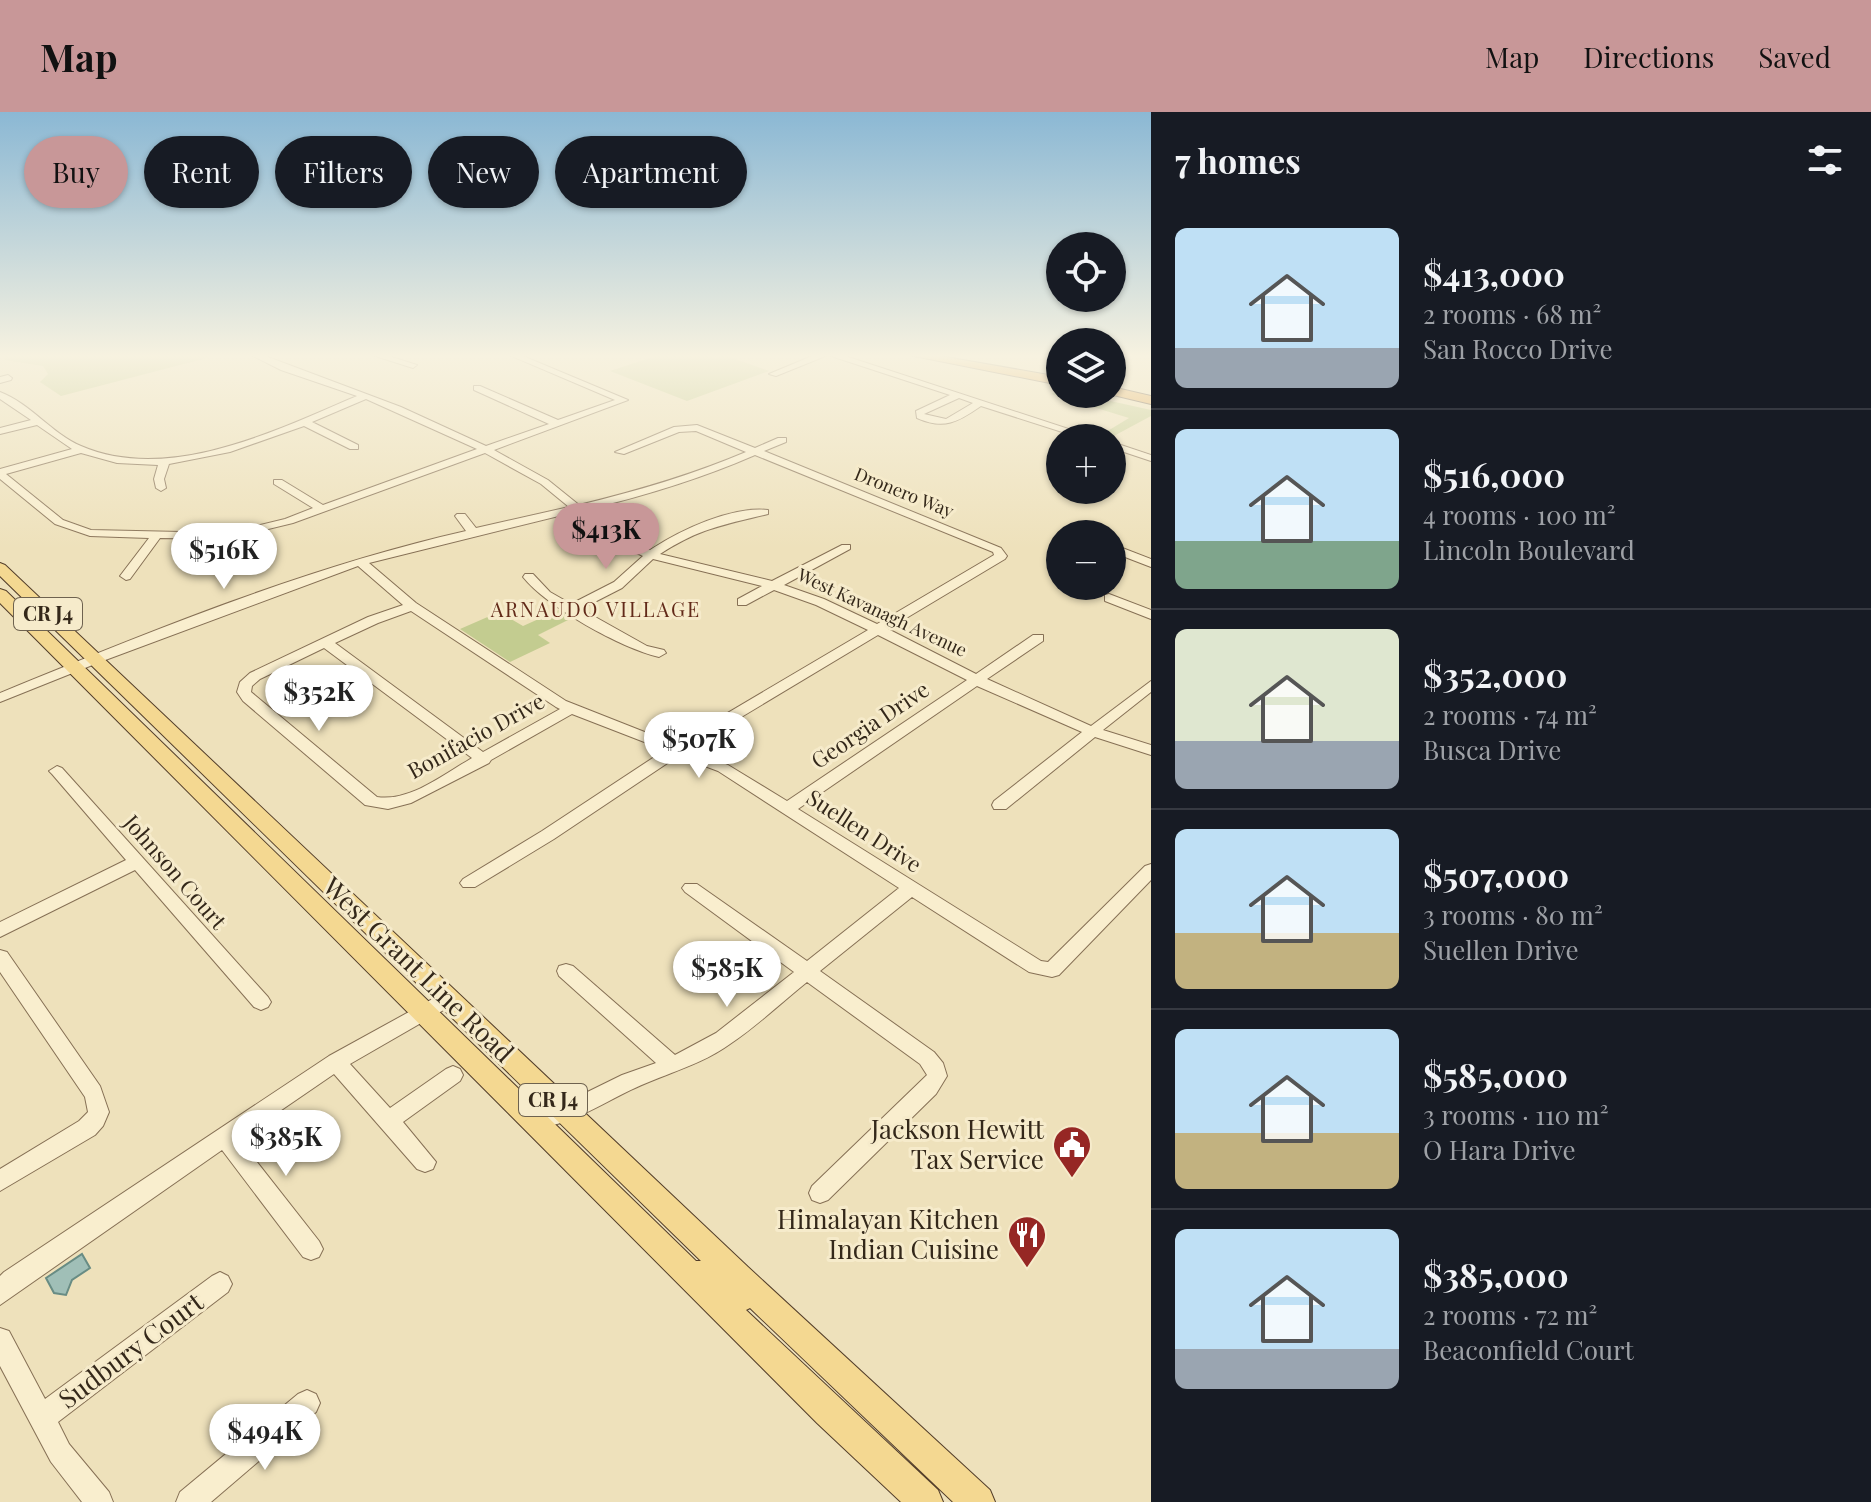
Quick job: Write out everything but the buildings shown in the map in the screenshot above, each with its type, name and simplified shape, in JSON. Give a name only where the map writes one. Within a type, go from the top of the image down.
[{"type":"main road","name":"West Grant Line Road","points":[[0,568],[90,667],[424,1013],[828,1412],[926,1502]]},
{"type":"main road","name":"West Grant Line Road","points":[[0,594],[90,667],[447,999],[978,1502]]},
{"type":"main road","points":[[693,1276],[707,1274],[743,1295],[763,1301]]},
{"type":"street","points":[[36,419],[81,450],[127,460],[165,460],[228,451],[311,419]]},
{"type":"street","name":"West Kavanagh Avenue","points":[[416,419],[542,480],[616,540],[682,564],[779,585],[1092,731],[1151,750]]},
{"type":"street","points":[[546,419],[558,424]]},
{"type":"street","points":[[0,473],[71,529],[105,535],[237,535],[322,509],[572,419]]},
{"type":"street","points":[[927,419],[950,423],[960,419]]},
{"type":"street","points":[[0,431],[39,421]]},
{"type":"street","points":[[304,422],[354,447]]},
{"type":"street","name":"Dronero Way","points":[[620,452],[685,426],[702,430],[997,550],[1001,556],[878,629]]},
{"type":"street","points":[[0,698],[90,667],[362,563],[473,532],[577,510],[664,487],[756,453],[782,440]]},
{"type":"street","points":[[0,473],[81,450]]},
{"type":"street","points":[[1126,450],[1151,458]]},
{"type":"street","points":[[161,488],[159,479],[165,460]]},
{"type":"street","points":[[278,482],[322,509]]},
{"type":"street","points":[[573,608],[618,585],[652,554],[698,527],[764,512]]},
{"type":"street","points":[[461,516],[473,532]]},
{"type":"street","points":[[126,576],[156,536]]},
{"type":"street","points":[[1135,556],[1151,545]]},
{"type":"street","points":[[742,602],[846,547]]},
{"type":"street","points":[[1126,553],[1151,563]]},
{"type":"street","name":"Suellen Drive","points":[[362,563],[412,606],[570,709],[679,748],[723,768],[1020,957],[1052,970],[1151,870]]},
{"type":"street","points":[[529,577],[546,595],[642,649],[659,653]]},
{"type":"street","points":[[1114,600],[1151,615]]},
{"type":"street","points":[[326,643],[412,606]]},
{"type":"street","points":[[469,883],[679,748],[878,629]]},
{"type":"street","name":"Georgia Drive","points":[[788,808],[1038,638]]},
{"type":"street","points":[[326,643],[484,760]]},
{"type":"street","name":"Bonifacio Drive","points":[[326,643],[261,673],[245,685],[248,698],[380,804],[396,803],[484,760],[570,709]]},
{"type":"street","points":[[0,709],[90,667]]},
{"type":"street","points":[[1000,805],[1151,685]]},
{"type":"street","name":"Johnson Court","points":[[57,771],[261,1002]]},
{"type":"street","points":[[0,930],[137,862]]},
{"type":"street","points":[[691,888],[927,1058],[936,1069],[937,1076],[929,1088],[820,1193]]},
{"type":"street","points":[[533,1119],[566,1112],[699,1054],[723,1039],[911,888]]},
{"type":"street","points":[[0,957],[100,1109],[98,1118],[87,1128],[0,1181]]},
{"type":"street","points":[[566,971],[671,1064]]},
{"type":"street","points":[[0,1293],[12,1280],[336,1062],[447,999]]},
{"type":"street","points":[[336,1062],[425,1162]]},
{"type":"street","points":[[389,1120],[453,1075]]},
{"type":"street","points":[[224,1136],[311,1249]]},
{"type":"street","name":"Sudbury Court","points":[[41,1418],[220,1284]]},
{"type":"street","points":[[2,1349],[60,1453],[92,1499]]},
{"type":"street","points":[[190,1502],[307,1403]]},
{"type":"green space","points":[[1128,419],[1146,419],[1126,429],[1126,424],[1119,424]]},
{"type":"green space","points":[[561,609],[574,617],[538,635],[550,643],[510,662],[460,629],[499,612],[523,626]]},
{"type":"water","points":[[82,1254],[90,1268],[72,1280],[66,1295],[54,1293],[46,1278]]},
{"type":"place","name":"Jackson Hewitt Tax Service","points":[[1072,1179]]},
{"type":"place","name":"Himalayan Kitchen Indian Cuisine","points":[[1027,1269]]},
{"type":"district","name":"ARNAUDO VILLAGE","points":[[596,610]]}]
